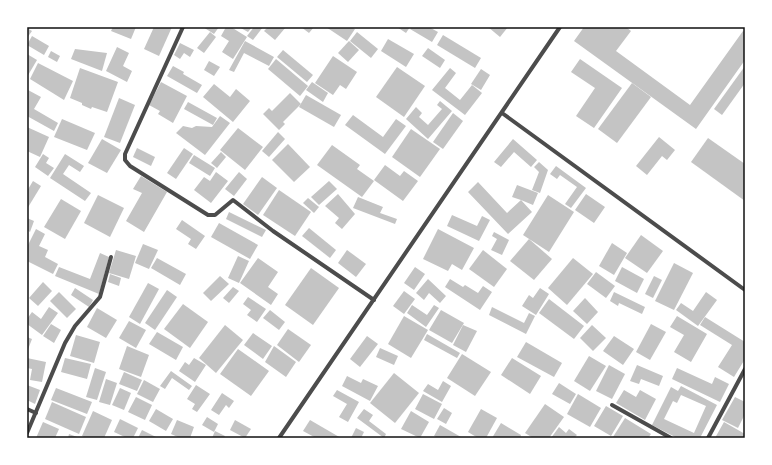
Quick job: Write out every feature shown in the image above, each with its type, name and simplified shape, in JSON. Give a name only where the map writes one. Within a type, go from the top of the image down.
[{"type":"street","points":[[183,27],[125,154],[125,160],[130,166],[208,215],[215,215],[233,200],[273,231],[374,300]]},
{"type":"street","points":[[279,438],[560,27]]},
{"type":"street","points":[[502,113],[745,290]]},
{"type":"street","points":[[27,433],[65,343],[75,326],[100,297],[111,257]]},
{"type":"street","points":[[708,438],[745,369]]},
{"type":"street","points":[[612,405],[671,438]]},
{"type":"street","points":[[27,409],[36,413]]},
{"type":"building","points":[[113,27],[136,27],[131,39],[111,31]]},
{"type":"building","points":[[154,27],[172,27],[159,56],[144,49]]},
{"type":"building","points":[[203,27],[219,27],[214,34]]},
{"type":"building","points":[[226,27],[231,27],[247,37],[233,59],[222,52],[229,41],[221,36]]},
{"type":"building","points":[[239,27],[252,27],[248,32]]},
{"type":"building","points":[[254,27],[263,27],[253,40],[247,36]]},
{"type":"building","points":[[268,27],[286,27],[275,40],[264,31]]},
{"type":"building","points":[[301,27],[314,27],[309,33]]},
{"type":"building","points":[[326,27],[351,27],[355,29],[347,41]]},
{"type":"building","points":[[397,27],[410,27],[406,33]]},
{"type":"building","points":[[412,27],[429,27],[438,32],[432,42],[410,29]]},
{"type":"building","points":[[488,27],[508,27],[500,37]]},
{"type":"building","points":[[584,27],[626,27],[631,31],[616,51],[690,105],[743,31],[745,32],[745,60],[696,129],[574,41]]},
{"type":"building","points":[[27,28],[32,31],[27,38]]},
{"type":"building","points":[[210,32],[216,37],[204,53],[197,48]]},
{"type":"building","points":[[357,32],[378,49],[371,58],[350,41]]},
{"type":"building","points":[[443,35],[481,58],[475,68],[437,45]]},
{"type":"building","points":[[32,36],[49,46],[44,55],[27,45]]},
{"type":"building","points":[[388,39],[414,54],[406,67],[381,51]]},
{"type":"building","points":[[245,41],[274,57],[269,66],[244,53],[234,72],[229,70]]},
{"type":"building","points":[[349,41],[359,50],[348,62],[338,53]]},
{"type":"building","points":[[180,43],[194,50],[190,57],[184,53],[180,59],[174,55]]},
{"type":"building","points":[[117,47],[129,53],[123,66],[132,71],[127,82],[106,71]]},
{"type":"building","points":[[428,48],[445,60],[440,68],[422,56]]},
{"type":"building","points":[[75,49],[107,53],[102,71],[71,59]]},
{"type":"building","points":[[283,50],[313,75],[307,82],[277,57]]},
{"type":"building","points":[[51,51],[60,56],[57,62],[48,57]]},
{"type":"building","points":[[27,54],[37,60],[27,77]]},
{"type":"building","points":[[333,56],[357,72],[346,89],[340,85],[333,95],[315,83]]},
{"type":"building","points":[[276,59],[308,86],[300,96],[268,69]]},
{"type":"building","points":[[580,59],[622,88],[594,128],[576,116],[595,88],[571,72]]},
{"type":"building","points":[[209,61],[220,67],[214,76],[204,70]]},
{"type":"building","points":[[38,63],[73,81],[64,100],[30,79]]},
{"type":"building","points":[[173,66],[184,72],[183,74],[202,85],[197,93],[167,76]]},
{"type":"building","points":[[745,66],[745,83],[722,115],[714,109]]},
{"type":"building","points":[[397,67],[425,86],[404,117],[376,97]]},
{"type":"building","points":[[80,68],[118,82],[107,112],[92,107],[91,109],[70,98]]},
{"type":"building","points":[[450,68],[456,73],[445,88],[460,100],[472,85],[482,93],[465,115],[432,90]]},
{"type":"building","points":[[481,69],[490,75],[481,90],[471,84]]},
{"type":"building","points":[[161,82],[187,96],[173,123],[158,114],[160,111],[149,105]]},
{"type":"building","points":[[312,82],[328,93],[323,102],[306,90]]},
{"type":"building","points":[[632,83],[651,97],[617,143],[598,129]]},
{"type":"building","points":[[214,84],[230,97],[236,89],[250,101],[233,122],[203,97]]},
{"type":"building","points":[[28,90],[41,97],[34,109],[58,123],[54,131],[27,116]]},
{"type":"building","points":[[290,93],[301,104],[283,122],[285,124],[279,130],[263,114],[269,108],[272,111]]},
{"type":"building","points":[[306,95],[341,115],[334,127],[299,107]]},
{"type":"building","points":[[119,98],[135,105],[120,143],[104,137]]},
{"type":"building","points":[[440,101],[452,111],[428,139],[406,119],[416,107],[422,113],[419,117],[428,125],[442,109],[437,105]]},
{"type":"building","points":[[188,102],[217,118],[213,125],[184,109]]},
{"type":"building","points":[[453,113],[463,121],[443,149],[433,142]]},
{"type":"building","points":[[353,115],[383,137],[396,119],[406,126],[385,154],[345,125]]},
{"type":"building","points":[[220,116],[230,123],[205,155],[176,133],[183,126],[192,128],[196,126],[212,127]]},
{"type":"building","points":[[62,119],[95,133],[87,150],[54,137]]},
{"type":"building","points":[[27,127],[49,137],[40,157],[27,151]]},
{"type":"building","points":[[238,128],[263,147],[245,170],[220,150]]},
{"type":"building","points":[[411,129],[440,149],[420,177],[392,157]]},
{"type":"building","points":[[278,132],[285,139],[269,157],[262,151]]},
{"type":"building","points":[[659,137],[675,150],[667,160],[662,156],[647,175],[636,166]]},
{"type":"building","points":[[708,138],[745,164],[745,201],[691,162]]},
{"type":"building","points":[[102,139],[121,150],[107,173],[88,163]]},
{"type":"building","points":[[513,139],[537,160],[531,167],[514,152],[501,167],[494,162]]},
{"type":"building","points":[[288,144],[310,167],[294,182],[272,160]]},
{"type":"building","points":[[332,145],[360,165],[357,169],[374,181],[362,197],[317,165]]},
{"type":"building","points":[[137,148],[155,157],[151,166],[133,157]]},
{"type":"building","points":[[184,148],[193,154],[176,179],[167,173]]},
{"type":"building","points":[[221,152],[226,157],[217,168],[211,163]]},
{"type":"building","points":[[43,154],[49,158],[46,163],[54,168],[48,176],[35,167]]},
{"type":"building","points":[[65,154],[84,166],[80,172],[69,165],[63,174],[91,193],[85,201],[50,178]]},
{"type":"building","points":[[194,155],[215,168],[210,176],[189,163]]},
{"type":"building","points":[[539,162],[548,170],[540,193],[532,190],[539,172],[534,167]]},
{"type":"building","points":[[385,165],[400,176],[404,171],[418,181],[403,201],[374,180]]},
{"type":"building","points":[[556,166],[586,188],[571,208],[565,204],[577,187],[560,175],[557,179],[550,174]]},
{"type":"building","points":[[216,172],[228,181],[211,203],[194,190],[204,177],[210,181]]},
{"type":"building","points":[[239,172],[247,179],[234,196],[225,189]]},
{"type":"building","points":[[141,176],[167,192],[144,232],[126,221],[142,193],[133,189]]},
{"type":"building","points":[[262,177],[277,188],[258,215],[243,204]]},
{"type":"building","points":[[33,181],[41,186],[27,209],[27,191]]},
{"type":"building","points":[[329,181],[337,189],[319,205],[311,197]]},
{"type":"building","points":[[478,182],[507,213],[521,200],[532,212],[508,234],[468,192]]},
{"type":"building","points":[[517,185],[538,193],[533,205],[512,197]]},
{"type":"building","points":[[279,190],[311,212],[295,236],[263,215]]},
{"type":"building","points":[[338,194],[355,214],[342,229],[335,223],[339,218],[325,206]]},
{"type":"building","points":[[586,194],[605,207],[594,223],[575,210]]},
{"type":"building","points":[[98,195],[124,208],[110,237],[84,223]]},
{"type":"building","points":[[548,195],[574,212],[549,252],[523,235]]},
{"type":"building","points":[[358,197],[383,207],[380,213],[397,219],[395,224],[353,208]]},
{"type":"building","points":[[308,198],[319,207],[314,213],[303,203]]},
{"type":"building","points":[[61,199],[81,211],[65,239],[44,227]]},
{"type":"building","points":[[229,212],[266,230],[262,237],[226,219]]},
{"type":"building","points":[[452,215],[477,226],[482,216],[490,220],[479,241],[447,226]]},
{"type":"building","points":[[27,218],[34,221],[30,232],[27,230]]},
{"type":"building","points":[[182,220],[205,236],[196,249],[188,244],[191,239],[176,229]]},
{"type":"building","points":[[219,223],[258,245],[250,259],[211,237]]},
{"type":"building","points":[[309,228],[336,250],[330,258],[302,236]]},
{"type":"building","points":[[36,229],[45,234],[39,246],[48,250],[45,257],[58,264],[53,274],[27,261],[27,247]]},
{"type":"building","points":[[438,229],[474,248],[462,270],[452,264],[448,271],[423,259]]},
{"type":"building","points":[[494,232],[509,240],[502,255],[491,250],[497,239],[492,236]]},
{"type":"building","points":[[641,235],[663,251],[647,273],[625,258]]},
{"type":"building","points":[[529,239],[552,259],[534,280],[510,261]]},
{"type":"building","points":[[612,243],[627,253],[614,275],[599,266]]},
{"type":"building","points":[[143,244],[158,250],[149,269],[135,263]]},
{"type":"building","points":[[116,250],[136,256],[129,279],[109,273]]},
{"type":"building","points":[[347,250],[366,264],[356,277],[338,263]]},
{"type":"building","points":[[483,250],[507,269],[494,287],[469,269]]},
{"type":"building","points":[[100,253],[109,257],[99,294],[55,276],[59,267],[90,279]]},
{"type":"building","points":[[238,256],[249,261],[239,283],[228,278]]},
{"type":"building","points":[[157,258],[186,274],[180,285],[151,268]]},
{"type":"building","points":[[258,258],[278,272],[268,287],[278,294],[271,305],[240,283]]},
{"type":"building","points":[[573,258],[593,274],[567,305],[548,288]]},
{"type":"building","points":[[674,263],[693,273],[674,310],[655,301]]},
{"type":"building","points":[[415,267],[425,274],[414,290],[404,283]]},
{"type":"building","points":[[622,267],[644,279],[637,293],[615,281]]},
{"type":"building","points":[[311,268],[339,288],[313,325],[285,305]]},
{"type":"building","points":[[596,272],[615,286],[606,298],[587,284]]},
{"type":"building","points":[[110,274],[121,278],[119,286],[108,282]]},
{"type":"building","points":[[220,276],[229,284],[211,301],[203,293]]},
{"type":"building","points":[[654,276],[662,280],[653,298],[645,294]]},
{"type":"building","points":[[428,279],[446,296],[440,303],[429,293],[424,300],[416,293]]},
{"type":"building","points":[[450,279],[463,287],[465,285],[478,293],[483,286],[492,292],[480,310],[445,287]]},
{"type":"building","points":[[43,282],[52,291],[38,306],[29,298]]},
{"type":"building","points":[[148,283],[159,289],[140,324],[129,317]]},
{"type":"building","points":[[233,287],[239,291],[229,303],[223,298]]},
{"type":"building","points":[[75,288],[93,300],[89,307],[71,295]]},
{"type":"building","points":[[540,288],[549,294],[536,315],[522,306],[529,295],[533,298]]},
{"type":"building","points":[[167,290],[177,297],[155,330],[145,323]]},
{"type":"building","points":[[404,291],[415,299],[404,314],[393,306]]},
{"type":"building","points":[[59,292],[76,309],[67,318],[50,301]]},
{"type":"building","points":[[614,292],[645,307],[642,314],[619,303],[618,306],[610,301]]},
{"type":"building","points":[[706,292],[717,300],[698,326],[676,310],[681,303],[693,311]]},
{"type":"building","points":[[248,297],[266,309],[257,322],[247,315],[251,310],[243,304]]},
{"type":"building","points":[[585,298],[598,312],[587,324],[573,311]]},
{"type":"building","points":[[549,299],[584,326],[574,339],[539,313]]},
{"type":"building","points":[[183,304],[208,322],[190,348],[164,329]]},
{"type":"building","points":[[412,305],[427,315],[434,305],[439,308],[426,327],[407,313]]},
{"type":"building","points":[[49,307],[58,313],[42,335],[27,324],[27,319],[32,312],[41,319]]},
{"type":"building","points":[[492,307],[524,323],[529,313],[535,316],[526,334],[489,315]]},
{"type":"building","points":[[97,308],[117,320],[106,338],[87,327]]},
{"type":"building","points":[[270,310],[285,322],[279,330],[263,318]]},
{"type":"building","points":[[441,310],[464,323],[452,343],[429,330]]},
{"type":"building","points":[[404,316],[428,330],[411,358],[388,344]]},
{"type":"building","points":[[677,316],[707,334],[691,362],[674,352],[684,335],[670,327]]},
{"type":"building","points":[[705,317],[745,342],[745,359],[734,377],[718,367],[732,345],[700,325]]},
{"type":"building","points":[[129,321],[146,330],[136,348],[119,338]]},
{"type":"building","points":[[51,324],[61,330],[54,343],[43,336]]},
{"type":"building","points":[[651,324],[666,332],[650,360],[636,352]]},
{"type":"building","points":[[225,325],[243,340],[216,373],[199,358]]},
{"type":"building","points":[[463,325],[477,331],[466,352],[453,345]]},
{"type":"building","points":[[592,325],[606,338],[593,351],[580,338]]},
{"type":"building","points":[[288,329],[311,345],[299,362],[277,345]]},
{"type":"building","points":[[157,332],[183,347],[176,360],[149,344]]},
{"type":"building","points":[[253,333],[272,346],[263,359],[244,345]]},
{"type":"building","points":[[427,334],[460,353],[457,358],[424,340]]},
{"type":"building","points":[[76,335],[100,342],[94,363],[70,356]]},
{"type":"building","points":[[367,336],[378,344],[360,367],[350,359]]},
{"type":"building","points":[[614,336],[634,349],[623,365],[603,351]]},
{"type":"building","points":[[27,337],[32,339],[27,352]]},
{"type":"building","points":[[526,342],[562,363],[554,377],[517,357]]},
{"type":"building","points":[[127,346],[149,355],[141,377],[119,369]]},
{"type":"building","points":[[274,346],[296,362],[286,377],[265,362]]},
{"type":"building","points":[[380,348],[398,356],[394,365],[376,357]]},
{"type":"building","points":[[238,349],[269,371],[251,396],[220,374]]},
{"type":"building","points":[[462,354],[491,372],[475,396],[447,378]]},
{"type":"building","points":[[589,356],[606,366],[590,391],[574,381]]},
{"type":"building","points":[[27,358],[46,362],[42,382],[30,380],[32,369],[27,368]]},
{"type":"building","points":[[65,358],[91,364],[87,379],[61,372]]},
{"type":"building","points":[[194,358],[206,365],[195,382],[179,371],[185,362],[189,365]]},
{"type":"building","points":[[512,358],[541,376],[530,394],[501,375]]},
{"type":"building","points":[[609,365],[625,374],[612,399],[596,391]]},
{"type":"building","points":[[637,365],[663,376],[659,386],[641,379],[639,384],[630,381]]},
{"type":"building","points":[[95,368],[106,372],[97,400],[86,397]]},
{"type":"building","points":[[677,368],[712,384],[715,377],[729,384],[720,402],[672,379]]},
{"type":"building","points":[[171,371],[192,386],[189,390],[172,378],[165,389],[160,386]]},
{"type":"building","points":[[124,372],[142,380],[137,391],[119,384]]},
{"type":"building","points":[[394,373],[419,393],[395,423],[370,403]]},
{"type":"building","points":[[347,376],[361,383],[363,379],[378,386],[370,401],[342,386]]},
{"type":"building","points":[[106,379],[117,383],[110,405],[99,402]]},
{"type":"building","points":[[144,380],[160,389],[153,402],[137,394]]},
{"type":"building","points":[[443,381],[451,386],[442,402],[423,391],[428,384],[438,390]]},
{"type":"building","points":[[559,383],[576,394],[570,404],[552,394]]},
{"type":"building","points":[[27,385],[40,390],[35,404],[27,400]]},
{"type":"building","points":[[196,385],[210,394],[197,412],[192,409],[195,404],[187,399]]},
{"type":"building","points":[[681,386],[717,405],[700,438],[677,438],[652,425],[671,387],[678,391]],"holes":[[[681,395],[706,406],[694,433],[664,419],[673,401],[677,403]]]},
{"type":"building","points":[[56,388],[92,402],[87,414],[51,400]]},
{"type":"building","points":[[120,388],[131,393],[124,410],[112,405]]},
{"type":"building","points":[[337,390],[359,402],[348,422],[339,417],[347,404],[333,396]]},
{"type":"building","points":[[624,390],[636,397],[640,390],[656,399],[645,420],[616,403]]},
{"type":"building","points":[[222,393],[234,401],[229,408],[226,405],[219,415],[211,410]]},
{"type":"building","points":[[423,394],[442,404],[434,419],[415,409]]},
{"type":"building","points":[[578,394],[601,408],[590,427],[567,414]]},
{"type":"building","points":[[136,397],[152,405],[145,420],[128,412]]},
{"type":"building","points":[[735,397],[745,402],[745,414],[738,428],[722,420]]},
{"type":"building","points":[[52,402],[86,417],[79,434],[45,419]]},
{"type":"building","points":[[545,404],[564,417],[549,438],[533,438],[525,433]]},
{"type":"building","points":[[606,406],[623,416],[611,436],[594,426]]},
{"type":"building","points":[[444,408],[452,413],[446,424],[437,419]]},
{"type":"building","points":[[156,409],[173,419],[166,431],[149,421]]},
{"type":"building","points":[[364,409],[373,415],[369,421],[386,434],[384,438],[357,418]]},
{"type":"building","points":[[481,409],[497,418],[486,438],[478,438],[468,432]]},
{"type":"building","points":[[93,411],[112,420],[104,438],[86,438],[82,436]]},
{"type":"building","points":[[411,411],[429,422],[420,438],[401,429]]},
{"type":"building","points":[[207,417],[218,424],[214,432],[202,425]]},
{"type":"building","points":[[625,418],[651,434],[648,438],[613,437]]},
{"type":"building","points":[[120,419],[138,428],[133,438],[127,438],[114,432]]},
{"type":"building","points":[[177,420],[194,427],[190,438],[180,438],[171,434]]},
{"type":"building","points":[[235,420],[251,429],[245,438],[230,430]]},
{"type":"building","points":[[310,420],[341,438],[316,438],[303,431]]},
{"type":"building","points":[[43,422],[59,429],[55,438],[36,438]]},
{"type":"building","points":[[724,422],[745,434],[745,438],[715,438]]},
{"type":"building","points":[[501,423],[521,435],[520,438],[492,438]]},
{"type":"building","points":[[440,425],[461,438],[438,438],[434,436]]},
{"type":"building","points":[[559,427],[566,433],[569,429],[577,435],[574,438],[551,438]]},
{"type":"building","points":[[356,428],[364,432],[361,438],[351,438]]},
{"type":"building","points":[[142,430],[158,438],[138,438]]},
{"type":"building","points":[[215,431],[225,436],[224,438],[212,438]]},
{"type":"building","points":[[69,434],[80,438],[68,438]]}]
